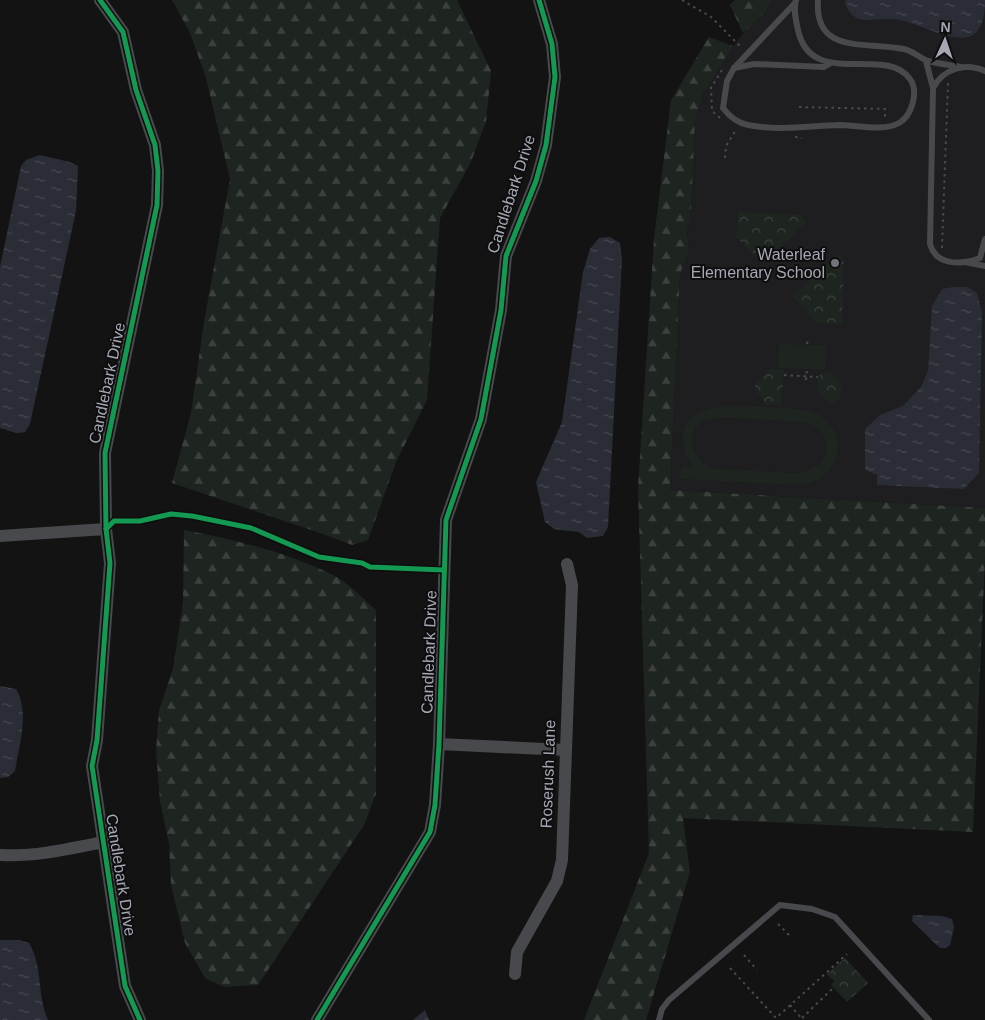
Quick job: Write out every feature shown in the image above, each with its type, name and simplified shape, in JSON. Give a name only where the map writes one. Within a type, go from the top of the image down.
[{"type":"street","name":"Candlebark Drive","points":[[100,0],[123,32],[136,90],[155,145],[158,171],[157,204],[105,453],[106,529],[110,563],[97,740],[92,766],[125,986],[140,1020]]},
{"type":"street","name":"Candlebark Drive","points":[[317,1020],[430,832],[435,805],[439,744],[446,520],[481,419],[500,320],[506,256],[536,181],[546,145],[552,106],[555,77],[552,44],[539,0]]},
{"type":"street","points":[[0,536],[106,529]]},
{"type":"street","name":"Roserush Lane","points":[[515,974],[517,952],[557,881],[562,860],[572,586],[567,564]]},
{"type":"street","points":[[439,744],[565,750]]},
{"type":"street","points":[[0,855],[18,856],[53,852],[104,842]]},
{"type":"lane","points":[[818,0],[817,14],[822,26],[838,42],[849,45],[886,46],[906,50],[926,61],[979,68],[985,71]]},
{"type":"lane","points":[[795,2],[798,34],[804,46],[814,55],[831,63],[890,66],[902,71],[912,80],[914,94],[911,108],[898,124],[885,127],[838,125],[800,129],[747,125],[730,117],[723,108],[727,82],[734,68],[795,2]]},
{"type":"lane","points":[[926,61],[933,88],[930,244],[932,253],[937,258],[985,266]]},
{"type":"lane","points":[[734,68],[754,64],[824,67],[831,63]]},
{"type":"lane","points":[[933,88],[945,72],[963,67]]},
{"type":"lane","points":[[964,262],[980,258],[985,239]]},
{"type":"lane","points":[[659,1020],[662,1009],[669,1000],[780,905],[812,909],[835,917],[929,1020]]},
{"type":"path","points":[[942,248],[948,82]]},
{"type":"path","points":[[799,107],[885,109],[885,127]]},
{"type":"path","points":[[725,158],[726,146],[736,130]]},
{"type":"path","points":[[807,344],[808,340]]},
{"type":"path","points":[[806,380],[807,369]]},
{"type":"path","points":[[784,375],[818,377]]},
{"type":"path","points":[[778,924],[792,938]]},
{"type":"path","points":[[730,968],[776,1018],[847,954]]},
{"type":"path","points":[[744,955],[757,970]]},
{"type":"path","points":[[790,1005],[802,1019],[832,989]]},
{"type":"shaded area","name":"Waterleaf Elementary School","points":[[772,0],[985,0],[985,508],[670,490],[680,274],[689,251],[687,231],[691,212],[695,121],[703,94],[727,54],[743,33],[766,12]]},
{"type":"green space","points":[[172,0],[457,0],[491,71],[486,122],[470,164],[440,218],[427,400],[396,462],[368,540],[352,545],[172,483],[191,413],[204,322],[230,179],[206,78],[190,33]]},
{"type":"green space","points":[[735,0],[772,0],[766,12],[743,33],[730,5]]},
{"type":"green space","points":[[709,37],[733,46],[703,94],[695,121],[691,212],[687,231],[689,251],[680,274],[670,490],[985,508],[985,557],[973,832],[683,818],[690,872],[646,1020],[584,1020],[649,853],[638,487],[654,239],[671,100]]},
{"type":"green space","points":[[738,212],[801,215],[807,222],[763,263],[736,237]]},
{"type":"green space","points":[[838,254],[844,260],[842,324],[817,323],[792,296]]},
{"type":"green space","points":[[779,344],[826,345],[825,370],[778,368]]},
{"type":"green space","points":[[770,369],[782,369],[784,371],[781,405],[766,405],[756,390],[755,385]]},
{"type":"green space","points":[[829,372],[837,379],[841,387],[840,396],[834,404],[822,397],[817,384],[820,374]]},
{"type":"green space","points":[[721,406],[787,408],[819,415],[831,425],[835,432],[838,445],[836,459],[825,475],[811,482],[799,485],[680,479],[681,467],[692,467],[683,444],[685,427],[698,414]],"holes":[[[725,417],[809,423],[824,437],[827,452],[817,466],[797,473],[714,469],[707,466],[697,455],[692,442],[696,428],[702,422],[713,418]]]},
{"type":"green space","points":[[184,530],[261,548],[298,560],[335,576],[346,583],[376,610],[376,794],[364,825],[258,985],[224,987],[205,978],[185,943],[171,885],[169,844],[160,801],[156,751],[159,710],[173,669],[183,603]]},
{"type":"green space","points":[[845,958],[868,983],[847,1002],[831,985],[834,981],[827,974]]},
{"type":"water","points":[[846,0],[985,0],[983,21],[976,33],[966,37],[953,37],[893,19],[859,19],[849,11],[845,3]]},
{"type":"water","points":[[40,155],[70,162],[78,166],[76,211],[30,424],[25,432],[16,433],[0,428],[0,267],[21,166],[26,160]]},
{"type":"water","points":[[610,237],[620,243],[622,259],[608,527],[603,536],[587,538],[579,532],[554,529],[545,522],[536,482],[562,422],[583,272],[590,249],[599,238]]},
{"type":"water","points":[[968,287],[977,293],[982,313],[979,473],[964,489],[877,485],[877,475],[865,470],[865,429],[880,415],[903,406],[921,387],[928,371],[932,306],[942,289]]},
{"type":"water","points":[[0,686],[16,689],[20,698],[23,719],[15,771],[8,777],[0,778]]},
{"type":"water","points":[[913,915],[942,916],[952,919],[954,927],[950,945],[946,948],[940,948],[912,921]]},
{"type":"water","points":[[0,940],[18,940],[29,943],[36,961],[42,1001],[48,1020],[0,1020]]},
{"type":"water","points":[[425,1010],[429,1020],[413,1020]]},
{"type":"cycle path","points":[[100,0],[123,32],[136,90],[155,145],[158,171],[157,205],[105,453],[106,529],[110,563],[97,740],[92,766],[125,986],[140,1020]]},
{"type":"cycle path","points":[[317,1020],[430,832],[435,805],[439,744],[446,520],[481,419],[501,310],[506,256],[536,181],[546,145],[555,77],[552,44],[539,0]]},
{"type":"cycle path","points":[[106,529],[114,521],[140,521],[171,514],[192,516],[251,528],[319,557],[362,563],[370,567],[444,570]]},
{"type":"place","name":"Waterleaf Elementary School","points":[[835,263]]}]
